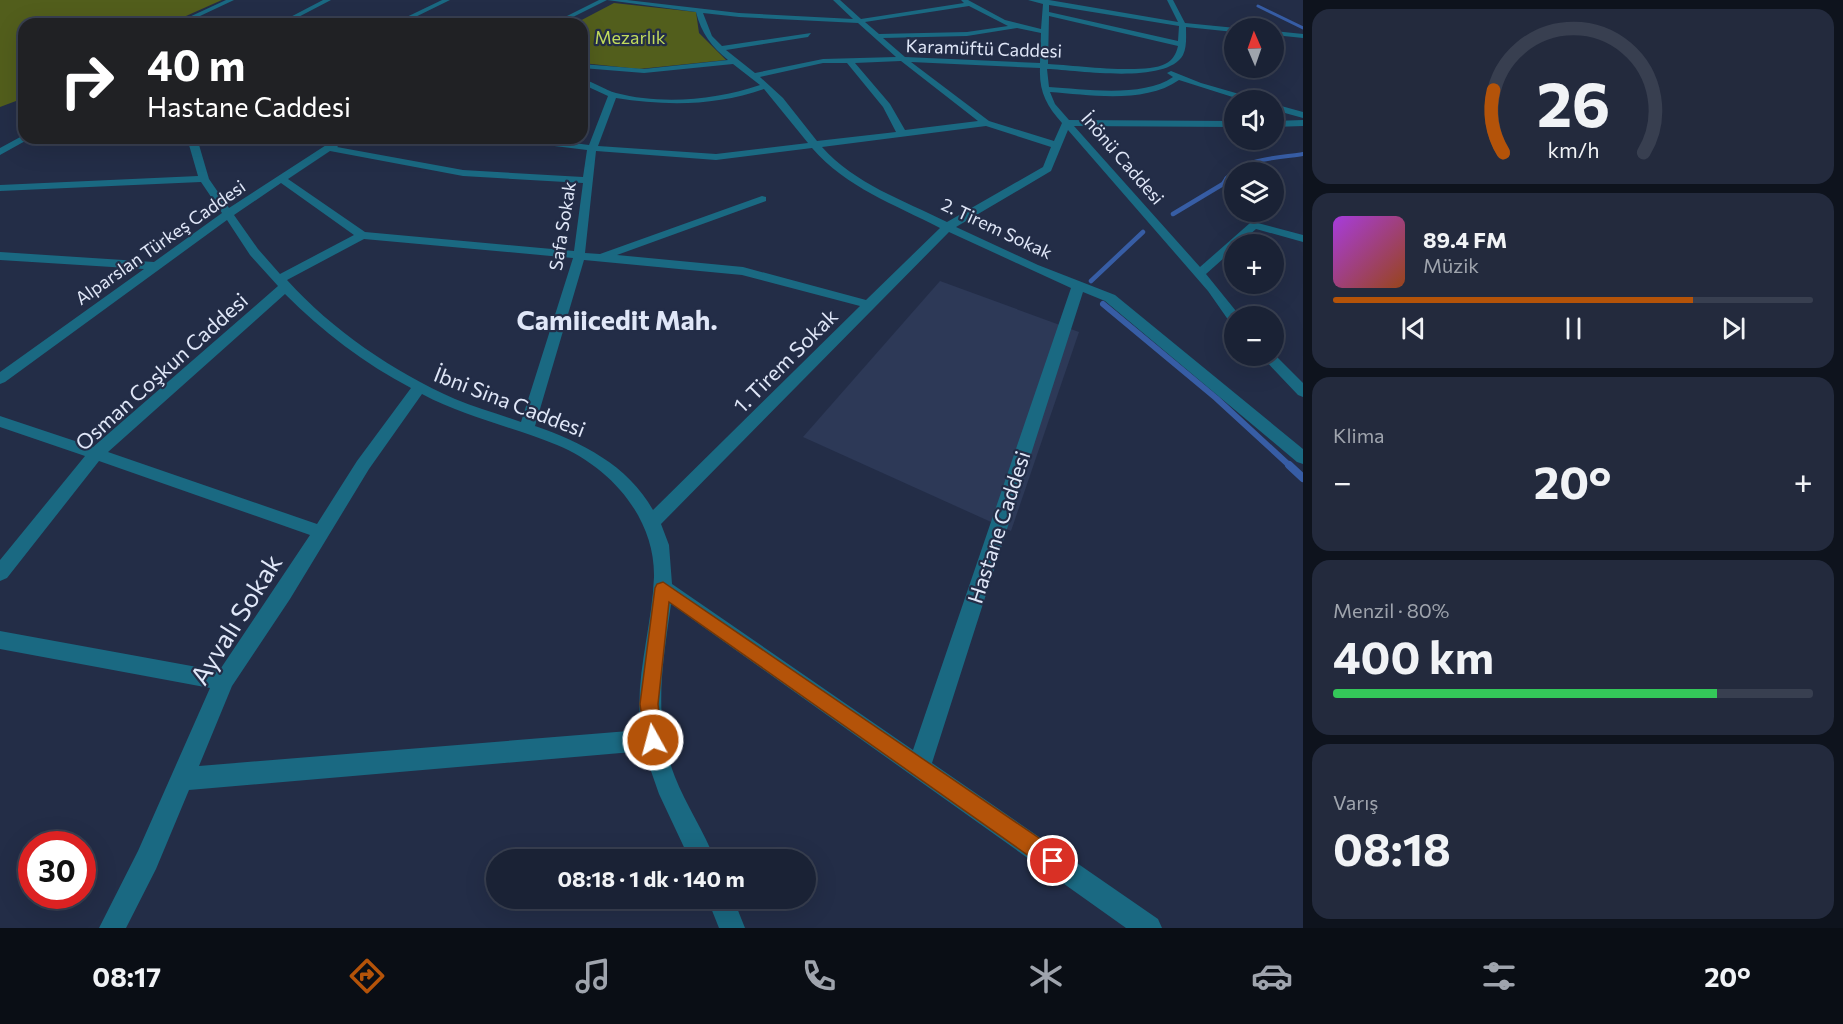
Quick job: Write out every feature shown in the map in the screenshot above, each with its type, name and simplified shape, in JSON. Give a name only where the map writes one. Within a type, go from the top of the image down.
[{"type":"street","points":[[190,18],[231,0]]},
{"type":"street","points":[[292,18],[328,0]]},
{"type":"street","points":[[408,18],[447,0]]},
{"type":"street","points":[[567,18],[604,0]]},
{"type":"street","points":[[610,0],[792,19],[861,21],[967,2],[987,15],[1014,27],[1046,32]]},
{"type":"street","points":[[838,0],[903,59],[986,123],[1056,145]]},
{"type":"street","points":[[1031,0],[1181,44]]},
{"type":"street","points":[[1162,68],[1179,54],[1181,44],[1183,25],[1170,0]]},
{"type":"street","points":[[1047,5],[1224,29]]},
{"type":"street","points":[[1047,5],[1044,89],[1095,92],[1145,90],[1168,84],[1179,76]]},
{"type":"street","points":[[782,9],[813,43]]},
{"type":"street","name":"2. Tirem Sokak","points":[[699,11],[705,31],[719,48],[765,86],[845,175],[947,227],[1078,287],[1110,298],[1303,458]]},
{"type":"street","points":[[877,36],[967,34],[1014,27]]},
{"type":"street","points":[[1284,34],[1303,36]]},
{"type":"street","points":[[719,48],[808,35]]},
{"type":"street","points":[[818,52],[823,61]]},
{"type":"street","name":"Karamüftü Caddesi","points":[[754,76],[823,61],[849,60],[903,59],[1132,70],[1162,68]]},
{"type":"street","points":[[849,60],[887,106],[902,134]]},
{"type":"street","points":[[588,66],[644,71],[734,62]]},
{"type":"street","points":[[1162,68],[1224,91]]},
{"type":"street","points":[[588,84],[613,95],[651,100],[692,100],[734,96],[765,86]]},
{"type":"street","name":"İnönü Caddesi","points":[[1044,89],[1051,105],[1224,306]]},
{"type":"street","name":"Safa Sokak","points":[[526,430],[579,257],[592,148],[613,95]]},
{"type":"street","points":[[1284,110],[1303,115]]},
{"type":"street","points":[[561,144],[716,157],[986,123]]},
{"type":"street","points":[[1066,123],[1224,124]]},
{"type":"street","name":"1. Tirem Sokak","points":[[652,522],[947,227],[1047,168],[1066,123]]},
{"type":"street","points":[[1284,124],[1303,123]]},
{"type":"street","points":[[0,152],[18,142]]},
{"type":"street","name":"İbni Sina Caddesi","points":[[194,144],[204,179],[254,252],[282,284],[346,340],[390,371],[419,387],[460,406],[564,442],[598,460],[629,487],[652,522],[663,565],[663,588],[649,704],[653,740],[658,762],[671,794],[698,849]]},
{"type":"street","name":"Alparslan Türkeş Caddesi","points":[[0,380],[228,214],[335,144]]},
{"type":"street","points":[[329,148],[463,173],[588,180]]},
{"type":"street","points":[[0,188],[204,179]]},
{"type":"street","points":[[282,179],[362,235],[743,271],[870,305]]},
{"type":"street","points":[[598,258],[762,199]]},
{"type":"street","points":[[1199,274],[1254,225],[1303,239]]},
{"type":"street","name":"Osman Coşkun Caddesi","points":[[0,573],[96,454],[282,284],[362,235]]},
{"type":"street","points":[[0,256],[157,266]]},
{"type":"street","name":"Hastane Caddesi","points":[[919,767],[1078,287]]},
{"type":"street","points":[[1278,366],[1303,392]]},
{"type":"street","name":"Ayvalı Sokak","points":[[112,928],[147,860],[224,681],[363,465],[419,387]]},
{"type":"street","points":[[0,421],[321,532]]},
{"type":"street","points":[[663,588],[1149,928]]},
{"type":"street","points":[[0,639],[224,681]]},
{"type":"street","points":[[181,779],[653,740]]},
{"type":"street","points":[[724,909],[732,928]]},
{"type":"shaded area","points":[[940,281],[1079,332],[1011,531],[803,437]]},
{"type":"green space","points":[[0,0],[222,0],[182,18],[18,18],[18,100],[0,107]]},
{"type":"green space","name":"Mezarlık","points":[[614,3],[696,12],[699,33],[726,60],[639,69],[588,64],[588,18],[585,18]]},
{"type":"waterway","points":[[1258,6],[1303,28]]},
{"type":"waterway","points":[[1255,162],[1303,154]]},
{"type":"waterway","points":[[1173,214],[1224,182]]},
{"type":"waterway","points":[[1091,281],[1143,232]]},
{"type":"waterway","points":[[1105,306],[1103,304],[1216,398],[1290,466]]},
{"type":"waterway","points":[[1289,465],[1303,478]]},
{"type":"district","name":"Camiicedit Mah.","points":[[617,319]]},
{"type":"route","points":[[653,740],[649,704],[663,588],[1053,861]]}]
